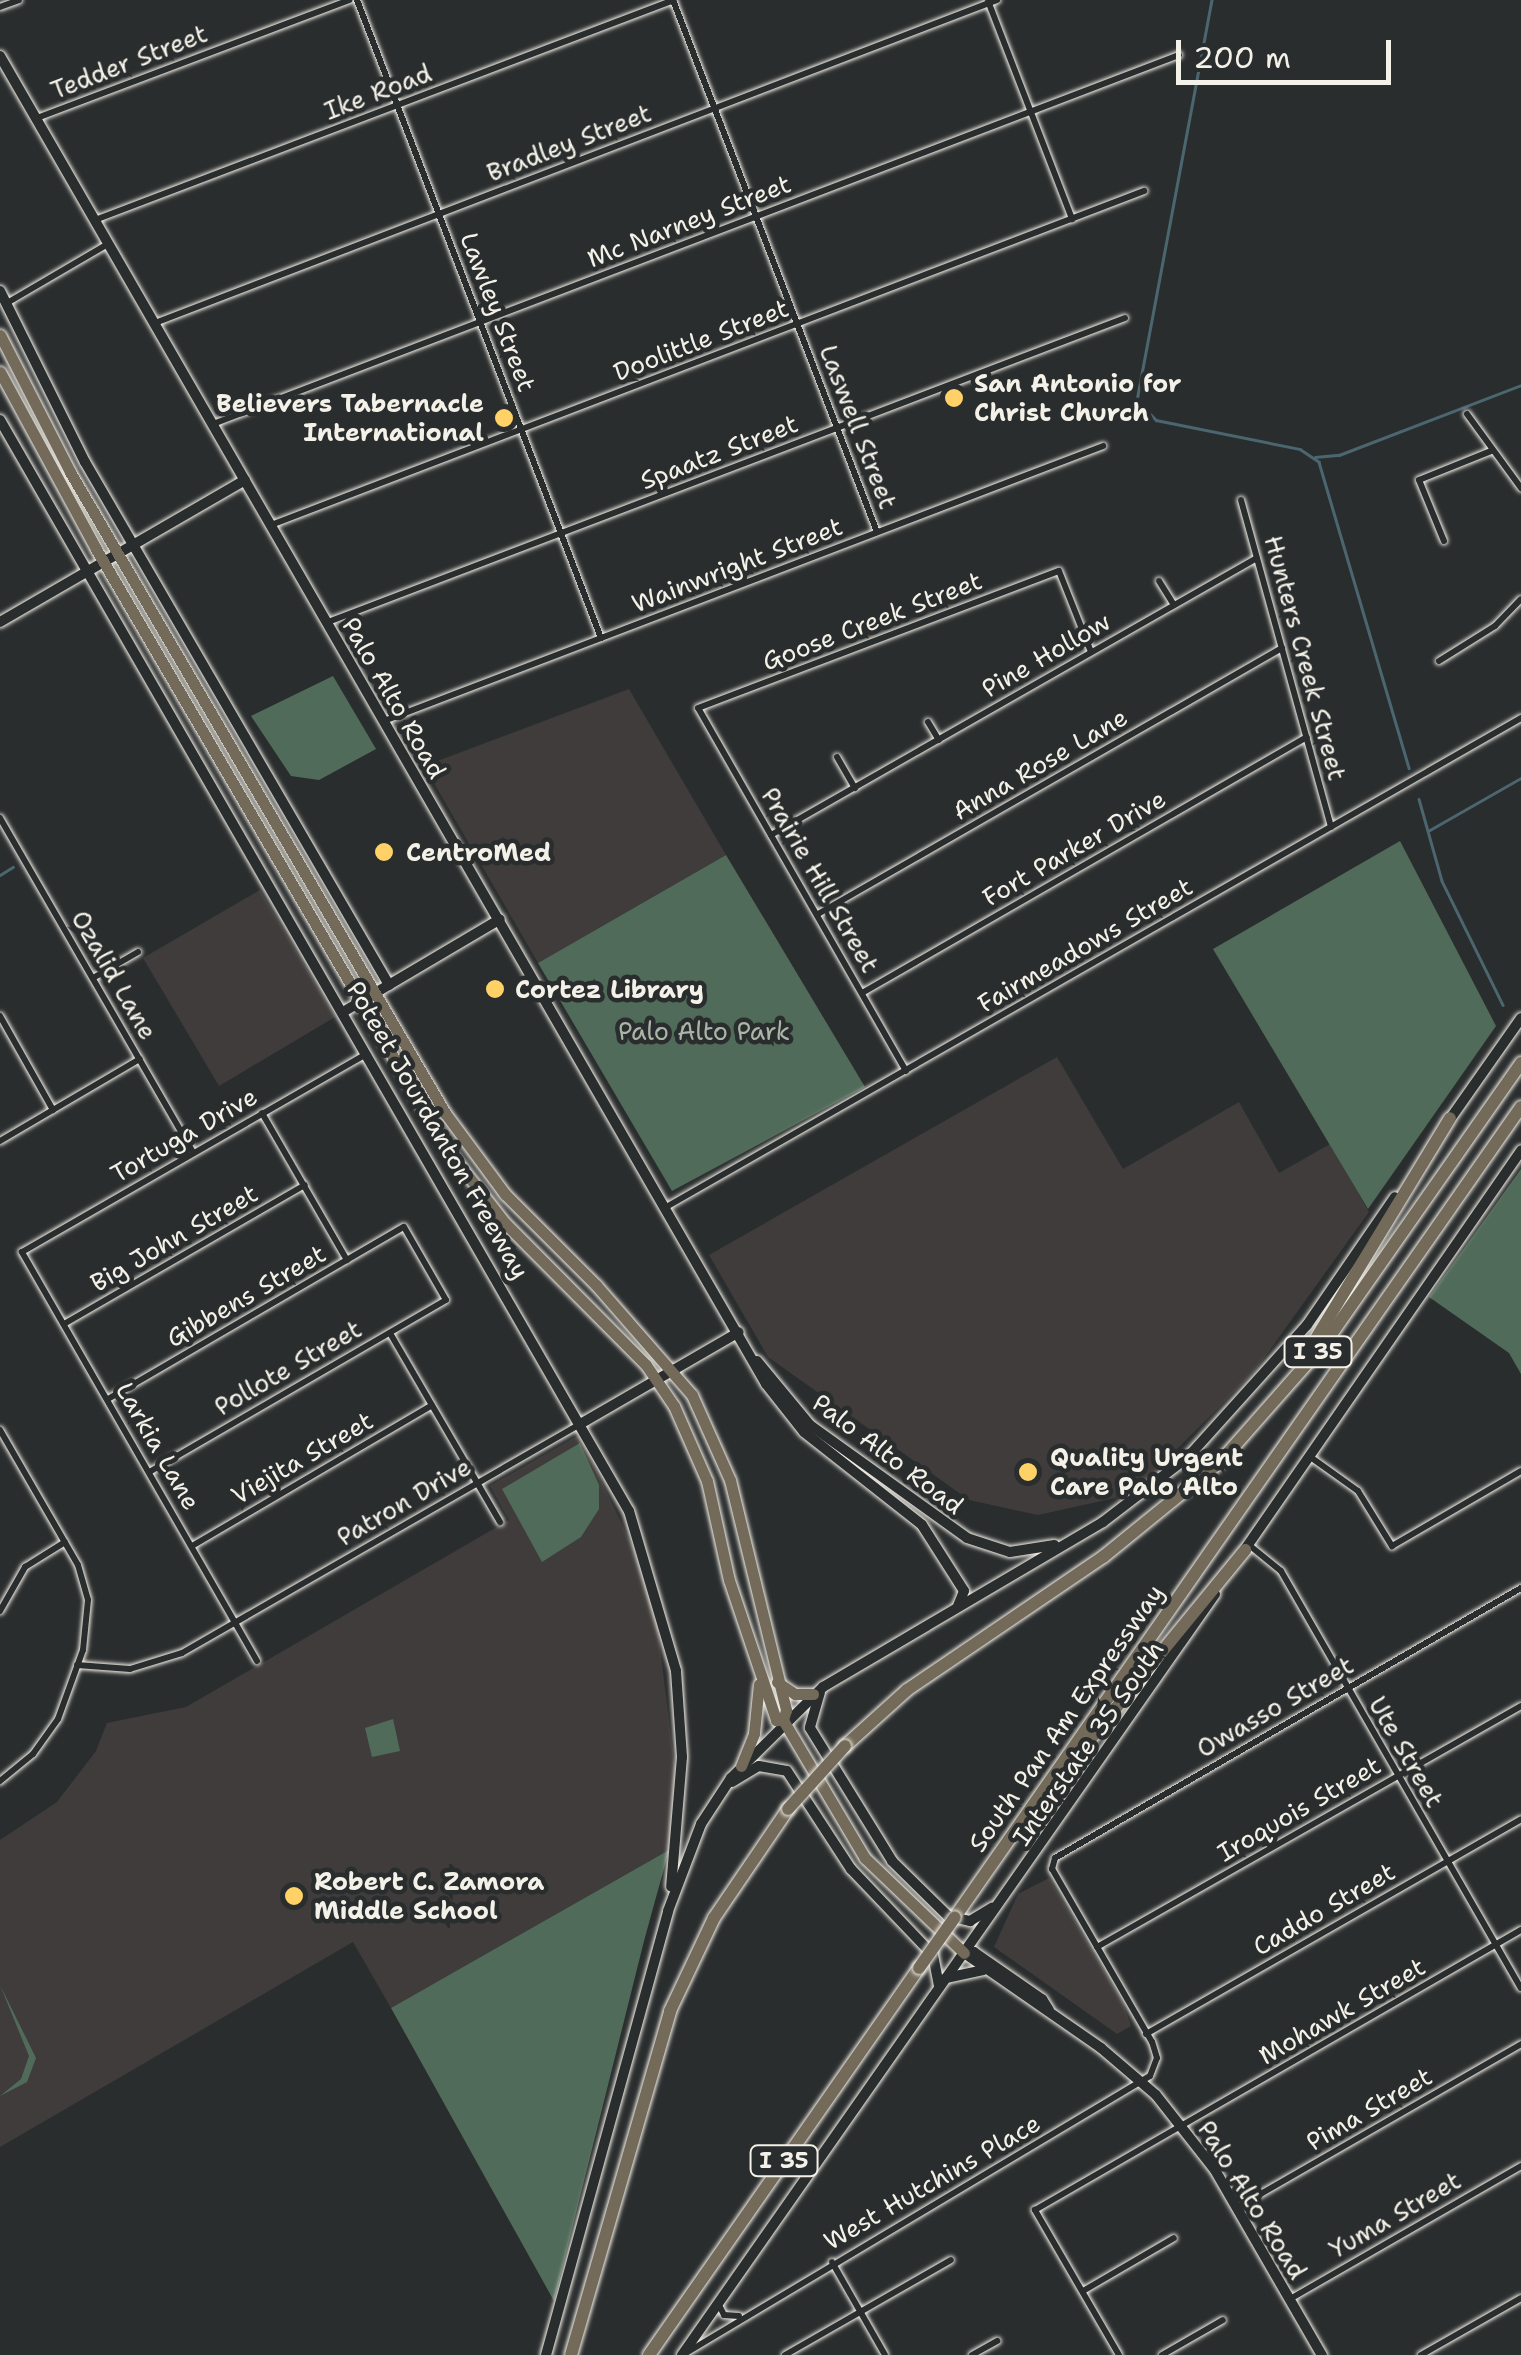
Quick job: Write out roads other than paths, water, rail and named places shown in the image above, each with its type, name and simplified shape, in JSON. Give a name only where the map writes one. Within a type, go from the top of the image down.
[{"type":"highway","name":"I 35","points":[[572,2355],[647,2079],[714,1918],[788,1809],[844,1746],[907,1690],[1143,1527],[1221,1461],[1326,1343],[1521,1063]]},
{"type":"highway","name":"South Pan Am Expressway","points":[[649,2355],[1521,1108]]},
{"type":"highway","points":[[1221,1461],[1344,1298],[1450,1118]]},
{"type":"highway","points":[[955,1916],[1052,1787],[1247,1548]]},
{"type":"highway","points":[[660,2355],[698,2286]]},
{"type":"main road","name":"Poteet Jourdanton Freeway","points":[[0,335],[118,554],[374,994],[484,1168],[674,1370],[714,1437],[730,1480],[783,1720],[866,1858],[964,1953]]},
{"type":"main road","name":"Poteet Jourdanton Freeway","points":[[0,372],[104,562],[359,1002],[470,1180],[658,1379],[707,1481],[759,1680],[776,1720],[783,1720]]},
{"type":"main road","points":[[741,1766],[754,1733],[759,1680]]},
{"type":"main road","points":[[777,1682],[794,1693],[818,1690]]},
{"type":"street","points":[[0,7],[19,0]]},
{"type":"street","name":"Lawley Street","points":[[353,0],[601,638]]},
{"type":"street","name":"Tedder Street","points":[[36,119],[353,0]]},
{"type":"street","name":"Ike Road","points":[[96,220],[673,0]]},
{"type":"street","name":"Laswell Street","points":[[673,0],[877,532]]},
{"type":"street","points":[[991,1],[1072,219]]},
{"type":"street","name":"Bradley Street","points":[[155,322],[991,1]]},
{"type":"street","name":"Mc Narney Street","points":[[213,424],[1179,55]]},
{"type":"street","name":"Palo Alto Road","points":[[0,56],[756,1360],[804,1432],[886,1491],[932,1538],[964,1591],[958,1606]]},
{"type":"street","name":"Doolittle Street","points":[[271,525],[1144,191]]},
{"type":"street","points":[[6,304],[109,244]]},
{"type":"street","name":"Poteet Jourdanton Freeway","points":[[0,291],[133,545],[390,985]]},
{"type":"street","name":"Spaatz Street","points":[[327,623],[1125,318]]},
{"type":"street","points":[[1466,414],[1521,488]]},
{"type":"street","name":"Poteet Jourdanton Freeway","points":[[0,420],[582,1423],[642,1543],[676,1671],[680,1816],[668,1912]]},
{"type":"street","name":"Wainwright Street","points":[[384,721],[1104,446]]},
{"type":"street","points":[[1444,541],[1420,480],[1491,452]]},
{"type":"street","points":[[0,622],[245,480]]},
{"type":"street","name":"Hunters Creek Street","points":[[1241,500],[1331,827]]},
{"type":"street","name":"Pine Hollow","points":[[771,835],[1257,558]]},
{"type":"street","name":"Goose Creek Street","points":[[698,708],[1060,571],[1091,652]]},
{"type":"street","points":[[1160,581],[1174,606]]},
{"type":"street","points":[[1439,661],[1495,626],[1521,599]]},
{"type":"street","name":"Anna Rose Lane","points":[[818,914],[1282,648]]},
{"type":"street","name":"Prairie Hill Street","points":[[698,708],[906,1071]]},
{"type":"street","name":"Fairmeadows Street","points":[[668,1206],[1521,718]]},
{"type":"street","points":[[928,722],[939,740]]},
{"type":"street","name":"Fort Parker Drive","points":[[862,993],[1307,738]]},
{"type":"street","points":[[837,757],[855,788]]},
{"type":"street","name":"Ozalid Lane","points":[[0,818],[194,1152]]},
{"type":"street","points":[[343,1012],[500,919]]},
{"type":"street","points":[[93,978],[138,952]]},
{"type":"street","points":[[0,1016],[53,1110]]},
{"type":"street","points":[[546,2355],[668,1912],[700,1824],[727,1784],[783,1720],[818,1690],[1130,1504],[1218,1428],[1323,1301],[1521,1018]]},
{"type":"street","name":"Tortuga Drive","points":[[22,1252],[367,1053]]},
{"type":"street","points":[[0,1140],[140,1059]]},
{"type":"street","points":[[262,1113],[348,1260]]},
{"type":"street","name":"Interstate 35 South","points":[[682,2355],[984,1927],[1521,1150]]},
{"type":"street","name":"Big John Street","points":[[64,1324],[304,1186]]},
{"type":"street","name":"Gibbens Street","points":[[108,1399],[404,1227],[446,1300]]},
{"type":"street","name":"Larkia Lane","points":[[22,1252],[257,1661]]},
{"type":"street","name":"Pollote Street","points":[[149,1472],[446,1300]]},
{"type":"street","points":[[390,1332],[500,1522]]},
{"type":"street","name":"Patron Drive","points":[[78,1665],[148,1666],[234,1622],[739,1332]]},
{"type":"street","name":"Palo Alto Road","points":[[756,1360],[820,1433],[967,1538],[1010,1552],[1074,1538]]},
{"type":"street","name":"Viejita Street","points":[[192,1546],[432,1405]]},
{"type":"street","points":[[0,1430],[65,1542],[88,1600],[78,1665],[51,1730],[0,1781]]},
{"type":"street","points":[[1308,1456],[1358,1492],[1392,1546],[1521,1471]]},
{"type":"street","points":[[0,1611],[24,1566],[65,1542]]},
{"type":"street","name":"Ute Street","points":[[1247,1548],[1280,1571],[1521,1988]]},
{"type":"street","name":"Owasso Street","points":[[1097,1948],[1051,1864],[1521,1588]]},
{"type":"street","points":[[818,1690],[810,1728],[892,1861],[933,1905],[961,1922],[1000,1903]]},
{"type":"street","name":"Iroquois Street","points":[[1097,1948],[1521,1706]]},
{"type":"street","points":[[727,1784],[759,1766],[787,1772],[851,1869],[933,1954],[942,1982],[985,1965],[984,1927]]},
{"type":"street","name":"Caddo Street","points":[[1146,2034],[1521,1819]]},
{"type":"street","name":"Mohawk Street","points":[[1083,2291],[1035,2210],[1521,1930]]},
{"type":"street","points":[[1097,1948],[1157,2058],[1142,2083]]},
{"type":"street","name":"Poteet Jourdanton Freeway","points":[[964,1953],[1049,2010],[1142,2083]]},
{"type":"street","name":"Pima Street","points":[[1236,2208],[1521,2044]]},
{"type":"street","name":"Palo Alto Road","points":[[1142,2083],[1182,2125],[1322,2355]]},
{"type":"street","name":"West Hutchins Place","points":[[682,2355],[832,2262],[1142,2083]]},
{"type":"street","name":"Yuma Street","points":[[1290,2299],[1521,2166]]},
{"type":"street","points":[[1119,2355],[1083,2291],[1174,2238]]},
{"type":"street","points":[[786,2355],[951,2260]]},
{"type":"street","points":[[832,2262],[886,2355]]},
{"type":"street","points":[[1421,2355],[1521,2298]]},
{"type":"street","points":[[718,2304],[724,2315],[741,2316]]},
{"type":"street","points":[[1162,2355],[1223,2320]]},
{"type":"street","points":[[972,2355],[998,2340]]},
{"type":"waterway","points":[[1212,0],[1137,400],[1156,420],[1300,449],[1319,462],[1409,768]]},
{"type":"waterway","points":[[1315,457],[1339,455],[1521,385]]},
{"type":"waterway","points":[[1428,831],[1521,778]]},
{"type":"waterway","points":[[1419,799],[1442,881],[1503,1005]]},
{"type":"waterway","points":[[0,875],[13,867]]},
{"type":"place","name":"San Antonio for Christ Church","points":[[954,398]]},
{"type":"place","name":"Believers Tabernacle International","points":[[504,418]]},
{"type":"place","name":"CentroMed","points":[[384,852]]},
{"type":"place","name":"Cortez Library","points":[[495,989]]},
{"type":"place","name":"Quality Urgent Care Palo Alto","points":[[1028,1472]]},
{"type":"place","name":"Robert C. Zamora Middle School","points":[[294,1896]]},
{"type":"park label","name":"Palo Alto Park","points":[[704,1031]]}]
